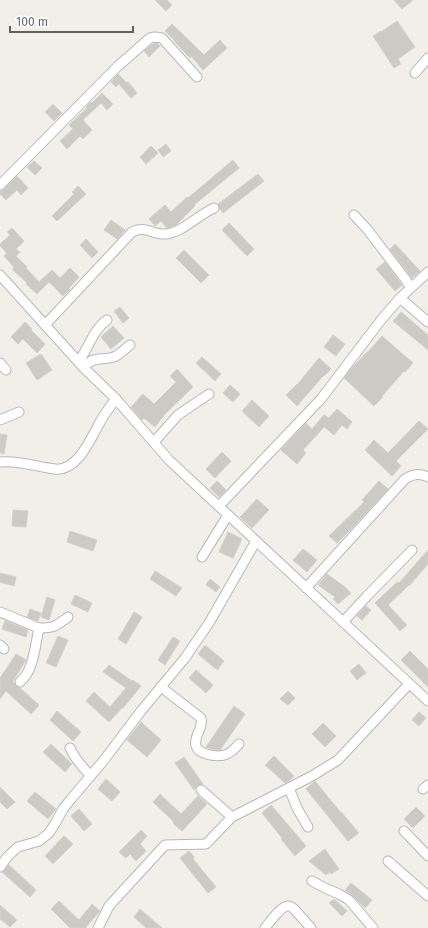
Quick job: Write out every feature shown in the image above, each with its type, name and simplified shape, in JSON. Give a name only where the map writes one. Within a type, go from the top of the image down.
[{"type":"street","points":[[0,186],[118,66],[150,38],[162,38],[197,76]]},
{"type":"street","points":[[415,73],[428,58]]},
{"type":"street","points":[[45,325],[132,232],[140,229],[161,234],[172,232],[180,229],[214,208]]},
{"type":"street","points":[[354,215],[367,229],[410,287]]},
{"type":"street","points":[[219,506],[320,399],[381,320],[410,287],[428,272]]},
{"type":"street","points":[[0,275],[4,286],[45,325],[116,399],[169,460],[428,701]]},
{"type":"street","points":[[400,298],[428,322]]},
{"type":"street","points":[[81,364],[96,330],[107,320]]},
{"type":"street","points":[[81,364],[98,358],[110,358],[119,354],[130,345]]},
{"type":"street","points":[[154,442],[178,415],[208,394]]},
{"type":"street","points":[[0,462],[6,461],[23,463],[57,469],[68,466],[79,457],[103,417],[116,399]]},
{"type":"street","points":[[0,420],[19,412]]},
{"type":"street","points":[[306,588],[405,479],[416,474],[422,474],[428,477]]},
{"type":"street","points":[[202,557],[228,514]]},
{"type":"street","points":[[0,867],[8,856],[18,847],[39,841],[49,832],[63,809],[104,760],[140,711],[185,658],[209,623],[256,541]]},
{"type":"street","points":[[343,622],[366,596],[412,550]]},
{"type":"street","points":[[0,612],[39,628],[49,628],[55,626],[68,617]]},
{"type":"street","points":[[20,682],[26,676],[31,664],[39,628]]},
{"type":"street","points":[[98,928],[109,906],[165,845],[206,844],[232,817],[312,776],[338,760],[409,684]]},
{"type":"street","points":[[161,687],[201,718],[202,725],[196,741],[196,745],[199,750],[204,753],[219,756],[229,754],[239,744]]},
{"type":"street","points":[[70,748],[78,762],[91,776]]},
{"type":"street","points":[[289,788],[297,808],[308,827]]},
{"type":"street","points":[[201,790],[232,817]]},
{"type":"street","points":[[404,831],[428,856]]},
{"type":"street","points":[[388,861],[428,896]]},
{"type":"street","points":[[312,881],[349,900],[373,928]]},
{"type":"street","points":[[265,928],[281,910],[288,906],[294,908],[311,928]]},
{"type":"building","points":[[155,0],[167,0],[172,5],[166,11]]},
{"type":"building","points":[[394,0],[413,0],[402,9]]},
{"type":"building","points":[[397,21],[415,47],[398,59],[401,64],[394,68],[373,36]]},
{"type":"building","points":[[172,24],[204,55],[220,40],[227,48],[203,70],[165,31]]},
{"type":"building","points":[[155,43],[160,46],[149,57],[144,51]]},
{"type":"building","points":[[118,74],[127,83],[128,82],[137,93],[131,98],[119,84],[116,87],[111,82]]},
{"type":"building","points":[[102,93],[113,104],[107,110],[101,103],[83,120],[92,130],[83,139],[80,136],[67,149],[60,141],[73,129],[69,125]]},
{"type":"building","points":[[53,104],[62,113],[54,121],[45,112]]},
{"type":"building","points":[[166,144],[171,151],[163,157],[158,150]]},
{"type":"building","points":[[151,146],[158,153],[146,164],[140,157]]},
{"type":"building","points":[[233,160],[239,168],[194,205],[195,206],[176,225],[167,228],[161,221],[155,226],[149,219],[165,205],[171,212],[187,197],[188,198]]},
{"type":"building","points":[[34,161],[42,168],[35,175],[27,167]]},
{"type":"building","points":[[258,174],[264,181],[223,213],[218,204]]},
{"type":"building","points":[[17,176],[28,188],[21,195],[17,190],[6,200],[0,194],[0,191]]},
{"type":"building","points":[[78,186],[86,194],[57,221],[52,216],[74,194],[72,192]]},
{"type":"building","points":[[111,220],[125,230],[117,239],[104,230]]},
{"type":"building","points":[[229,223],[254,249],[247,256],[222,230]]},
{"type":"building","points":[[12,228],[24,241],[16,249],[20,252],[16,256],[39,282],[52,270],[60,278],[70,268],[79,277],[63,296],[49,282],[37,294],[12,269],[14,267],[4,256],[7,253],[0,246],[0,244],[10,235],[7,232]]},
{"type":"building","points":[[86,239],[98,252],[92,258],[80,245]]},
{"type":"building","points":[[395,244],[420,271],[412,278],[390,249]]},
{"type":"building","points":[[184,250],[209,275],[201,283],[176,258]]},
{"type":"building","points":[[385,262],[402,285],[395,291],[376,269]]},
{"type":"building","points":[[120,307],[129,318],[123,323],[114,311]]},
{"type":"building","points":[[401,312],[428,335],[428,350],[393,321]]},
{"type":"building","points":[[25,322],[45,344],[37,353],[23,339],[18,344],[11,337]]},
{"type":"building","points":[[113,326],[124,338],[111,349],[101,337]]},
{"type":"building","points":[[333,335],[345,344],[336,356],[324,347]]},
{"type":"building","points":[[382,336],[413,363],[405,372],[404,371],[374,406],[344,378]]},
{"type":"building","points":[[41,354],[52,370],[37,380],[26,363]]},
{"type":"building","points":[[202,357],[221,374],[215,381],[196,363]]},
{"type":"building","points":[[319,358],[331,369],[297,406],[286,395],[297,385]]},
{"type":"building","points":[[177,369],[193,387],[165,414],[155,427],[144,418],[142,420],[131,407],[143,394],[154,404],[176,382],[170,376]]},
{"type":"building","points":[[230,385],[240,394],[233,402],[223,393]]},
{"type":"building","points":[[252,400],[269,416],[259,427],[242,411]]},
{"type":"building","points":[[337,409],[352,422],[347,429],[342,425],[334,435],[324,427],[303,450],[306,453],[297,464],[281,450],[306,423],[312,429],[324,415],[329,418]]},
{"type":"building","points":[[419,421],[428,429],[396,461],[401,466],[392,476],[365,450],[374,440],[388,453]]},
{"type":"building","points":[[0,434],[7,435],[4,454],[0,453]]},
{"type":"building","points":[[222,452],[231,461],[215,478],[206,469]]},
{"type":"building","points":[[217,481],[226,490],[219,497],[210,488]]},
{"type":"building","points":[[379,481],[388,489],[337,543],[329,536],[364,502],[362,500]]},
{"type":"building","points":[[257,499],[269,510],[252,528],[240,517]]},
{"type":"building","points":[[13,510],[28,511],[26,527],[12,526]]},
{"type":"building","points":[[70,531],[97,540],[93,551],[67,542]]},
{"type":"building","points":[[228,532],[242,539],[233,558],[219,552]]},
{"type":"building","points":[[303,549],[317,560],[307,572],[293,560]]},
{"type":"building","points":[[428,550],[428,564],[409,586],[388,605],[407,625],[400,631],[375,603],[397,582],[399,583]]},
{"type":"building","points":[[155,571],[182,588],[176,596],[150,579]]},
{"type":"building","points":[[0,573],[16,577],[14,586],[0,582]]},
{"type":"building","points":[[327,574],[351,593],[338,604],[333,599],[335,597],[318,585]]},
{"type":"building","points":[[210,579],[220,587],[216,592],[206,585]]},
{"type":"building","points":[[75,595],[92,603],[88,612],[71,604]]},
{"type":"building","points":[[47,597],[55,600],[49,620],[41,617]]},
{"type":"building","points":[[366,606],[371,610],[362,620],[357,616]]},
{"type":"building","points":[[30,609],[41,613],[38,621],[27,617]]},
{"type":"building","points":[[134,612],[142,617],[126,644],[118,639]]},
{"type":"building","points":[[5,621],[28,630],[26,637],[2,629]]},
{"type":"building","points":[[58,636],[68,640],[56,667],[46,663]]},
{"type":"building","points":[[173,637],[180,641],[165,665],[158,660]]},
{"type":"building","points":[[205,645],[224,661],[217,670],[198,654]]},
{"type":"building","points":[[410,651],[428,669],[428,687],[401,660]]},
{"type":"building","points":[[16,654],[26,660],[13,681],[16,686],[39,705],[31,714],[6,691],[0,699],[0,678]]},
{"type":"building","points":[[359,664],[366,673],[357,680],[350,671]]},
{"type":"building","points":[[109,665],[141,686],[109,722],[86,701],[94,692],[110,707],[126,688],[103,672]]},
{"type":"building","points":[[196,670],[213,685],[206,693],[189,678]]},
{"type":"building","points":[[288,691],[295,698],[288,705],[280,699]]},
{"type":"building","points":[[234,706],[245,714],[220,750],[206,747]]},
{"type":"building","points":[[57,711],[81,732],[73,741],[50,720]]},
{"type":"building","points":[[419,712],[426,718],[419,726],[412,720]]},
{"type":"building","points":[[141,722],[161,740],[147,757],[127,740]]},
{"type":"building","points":[[323,723],[336,736],[325,747],[312,734]]},
{"type":"building","points":[[51,744],[72,764],[65,772],[43,752]]},
{"type":"building","points":[[274,756],[294,776],[285,783],[265,765]]},
{"type":"building","points":[[184,757],[203,784],[197,786],[194,790],[175,763]]},
{"type":"building","points":[[106,779],[120,792],[112,801],[98,789]]},
{"type":"building","points":[[315,781],[359,833],[348,841],[306,789]]},
{"type":"building","points":[[0,787],[15,802],[7,809],[0,802]]},
{"type":"building","points":[[35,792],[56,809],[48,819],[27,801]]},
{"type":"building","points":[[160,794],[181,814],[198,796],[207,804],[182,831],[153,802]]},
{"type":"building","points":[[271,805],[306,846],[295,856],[262,813]]},
{"type":"building","points":[[416,807],[425,816],[413,828],[404,819]]},
{"type":"building","points":[[79,809],[92,824],[84,831],[71,816]]},
{"type":"building","points":[[141,830],[147,836],[140,844],[146,851],[136,861],[130,854],[126,858],[119,852]]},
{"type":"building","points":[[64,836],[73,844],[53,864],[45,856]]},
{"type":"building","points":[[325,849],[339,869],[326,875],[309,861]]},
{"type":"building","points":[[189,851],[194,857],[193,859],[216,887],[208,893],[180,858]]},
{"type":"building","points":[[9,865],[36,890],[30,897],[2,872]]},
{"type":"building","points":[[351,883],[372,900],[365,908],[345,890]]},
{"type":"building","points":[[334,899],[347,911],[342,916],[329,903]]},
{"type":"building","points":[[59,901],[79,920],[92,904],[100,911],[86,928],[70,928],[51,909]]},
{"type":"building","points":[[0,905],[17,920],[10,927],[0,919]]},
{"type":"building","points":[[140,909],[162,928],[146,928],[134,917]]}]
